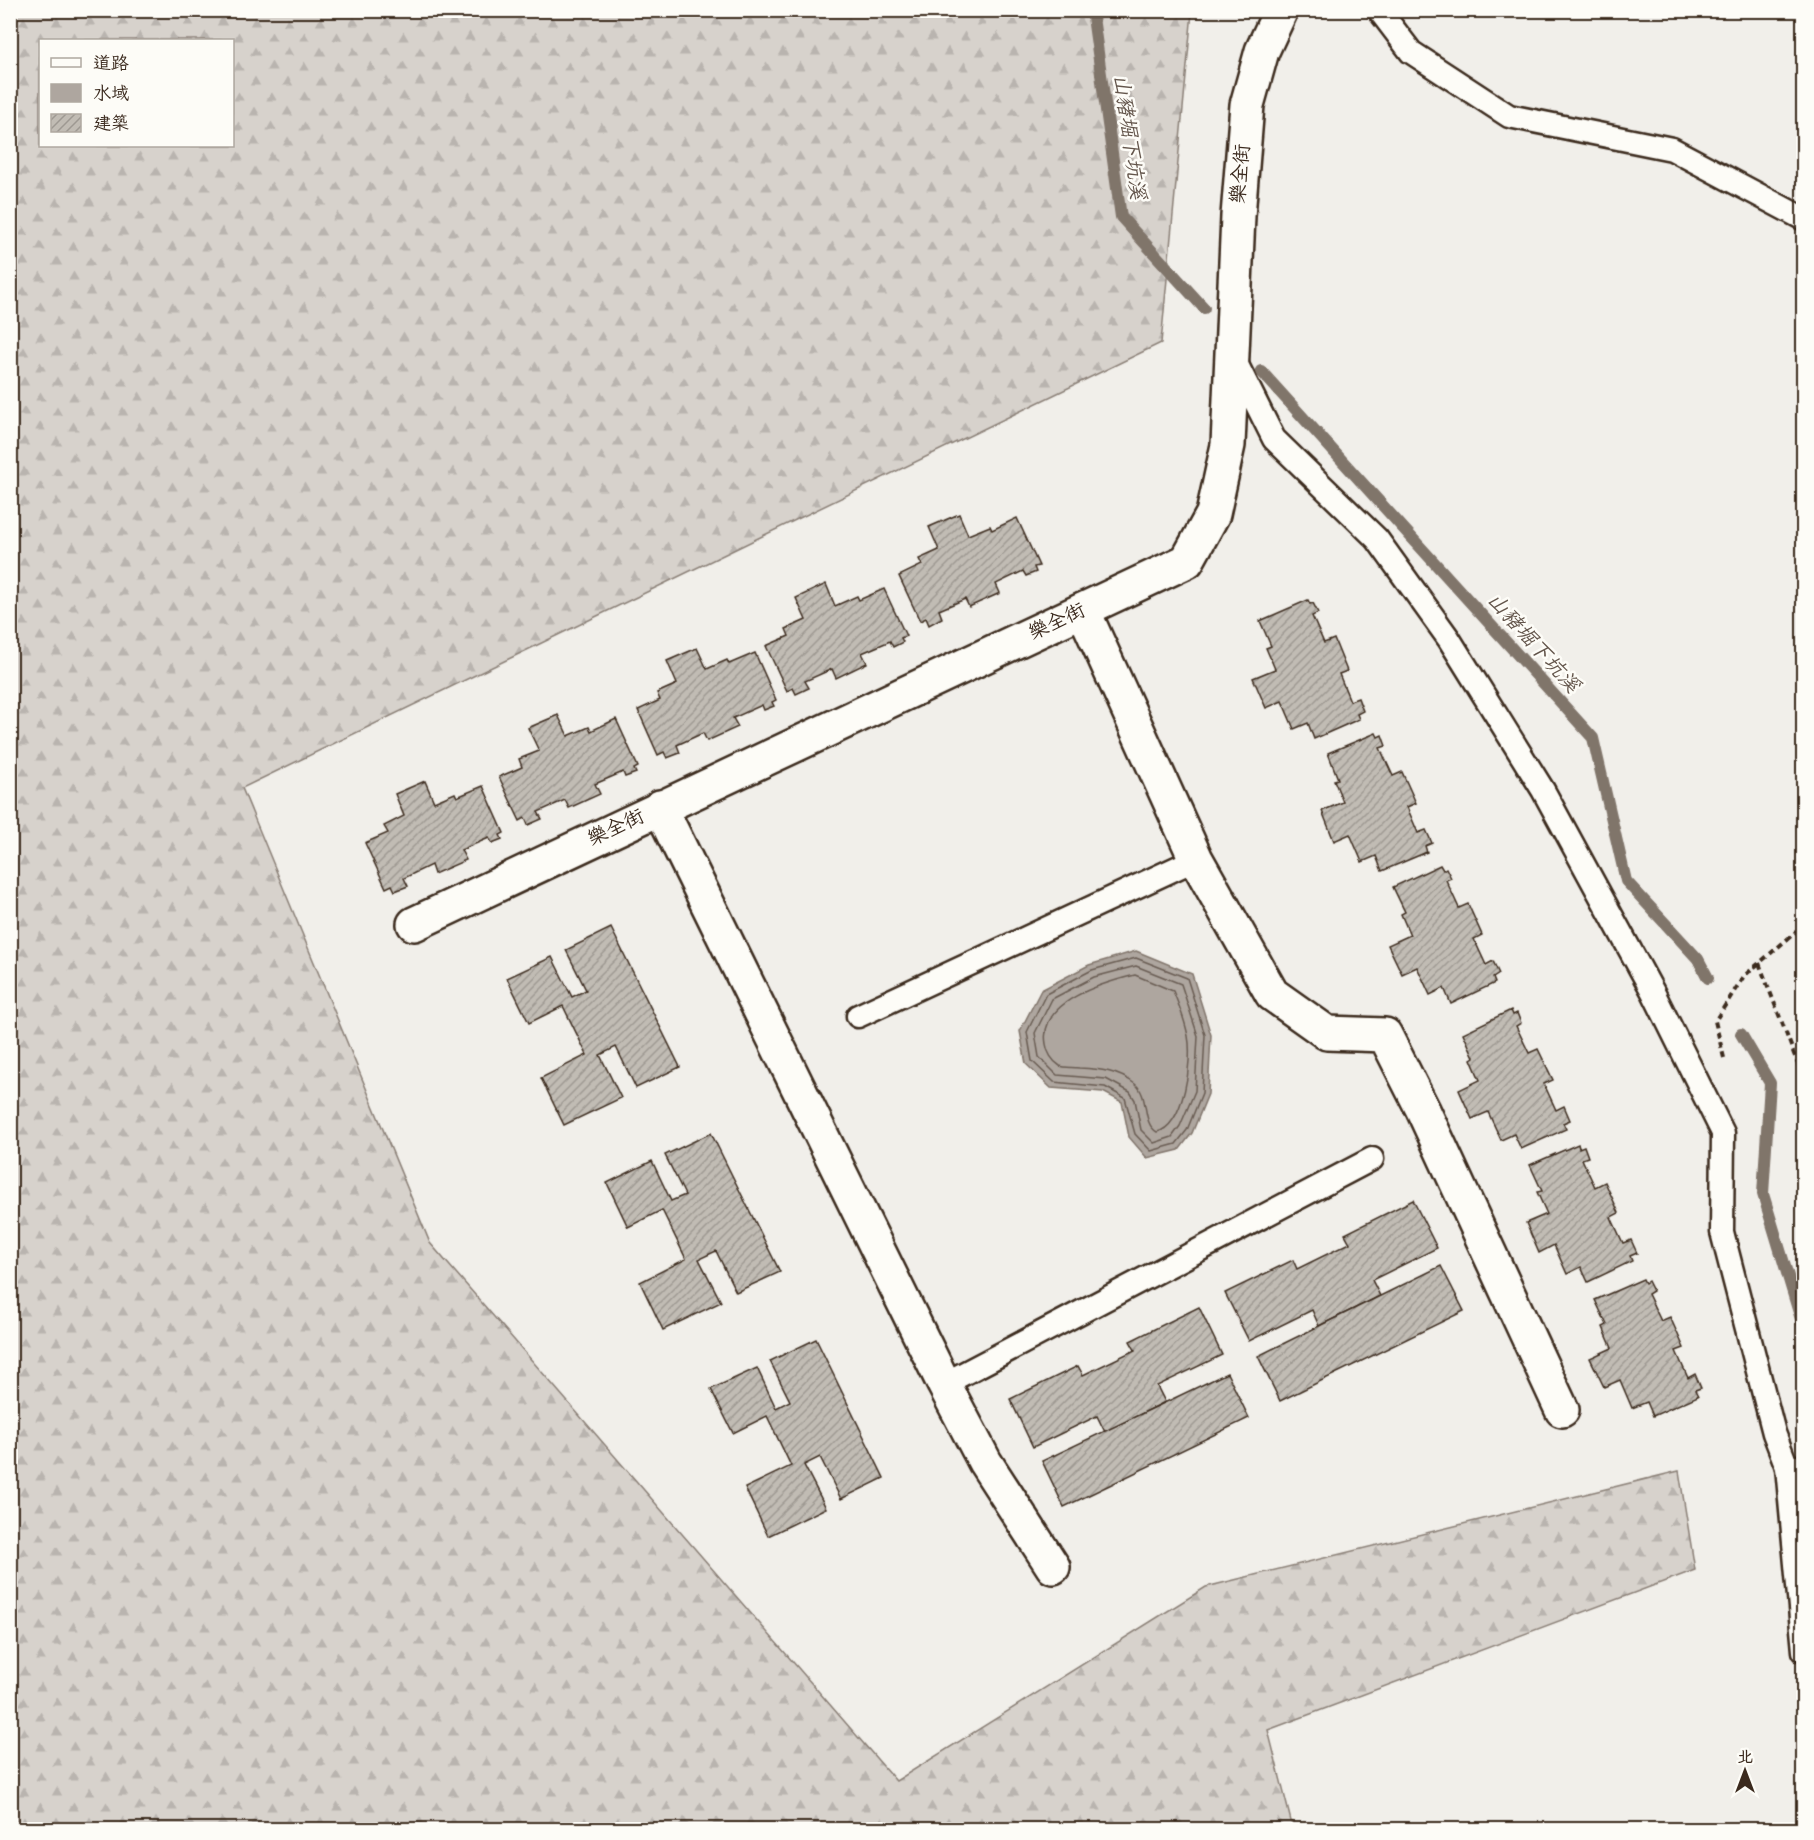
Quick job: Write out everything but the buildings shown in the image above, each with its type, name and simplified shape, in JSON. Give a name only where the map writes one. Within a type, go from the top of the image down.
[{"type":"street","name":"樂全街","points":[[414,924],[1187,561],[1213,514],[1228,445],[1238,216],[1247,105],[1262,51],[1281,10]]},
{"type":"street","points":[[1083,610],[1196,859],[1272,994],[1327,1033],[1385,1035],[1423,1110],[1562,1410]]},
{"type":"street","points":[[660,807],[944,1384],[985,1462],[1053,1567]]},
{"type":"lane","points":[[1379,10],[1411,52],[1509,116],[1672,149],[1803,219]]},
{"type":"lane","points":[[1232,355],[1274,439],[1377,539],[1449,639],[1543,790],[1653,992],[1723,1133],[1722,1232],[1774,1433],[1795,1467],[1803,1651]]},
{"type":"lane","points":[[858,1016],[1196,859]]},
{"type":"lane","points":[[944,1384],[1372,1160]]},
{"type":"path","points":[[1726,1065],[1715,1021],[1744,976],[1803,925]]},
{"type":"path","points":[[1759,963],[1803,1080]]},
{"type":"green space","points":[[1188,10],[1192,12],[1161,343],[242,788],[430,1243],[896,1781],[1206,1587],[1679,1471],[1695,1570],[1268,1730],[1293,1829],[11,1829],[11,11]]},
{"type":"water","points":[[1136,951],[1192,974],[1211,1035],[1208,1094],[1192,1133],[1179,1150],[1147,1158],[1129,1137],[1122,1102],[1103,1092],[1051,1088],[1026,1064],[1020,1031],[1041,990],[1089,965]]},
{"type":"waterway","name":"山豬堀下坑溪","points":[[1092,10],[1121,217],[1204,308]]},
{"type":"waterway","name":"山豬堀下坑溪","points":[[1261,371],[1593,738],[1626,881],[1698,959],[1708,978]]},
{"type":"waterway","name":"山豬堀下坑溪","points":[[1741,1034],[1770,1083],[1763,1194],[1804,1329]]}]
